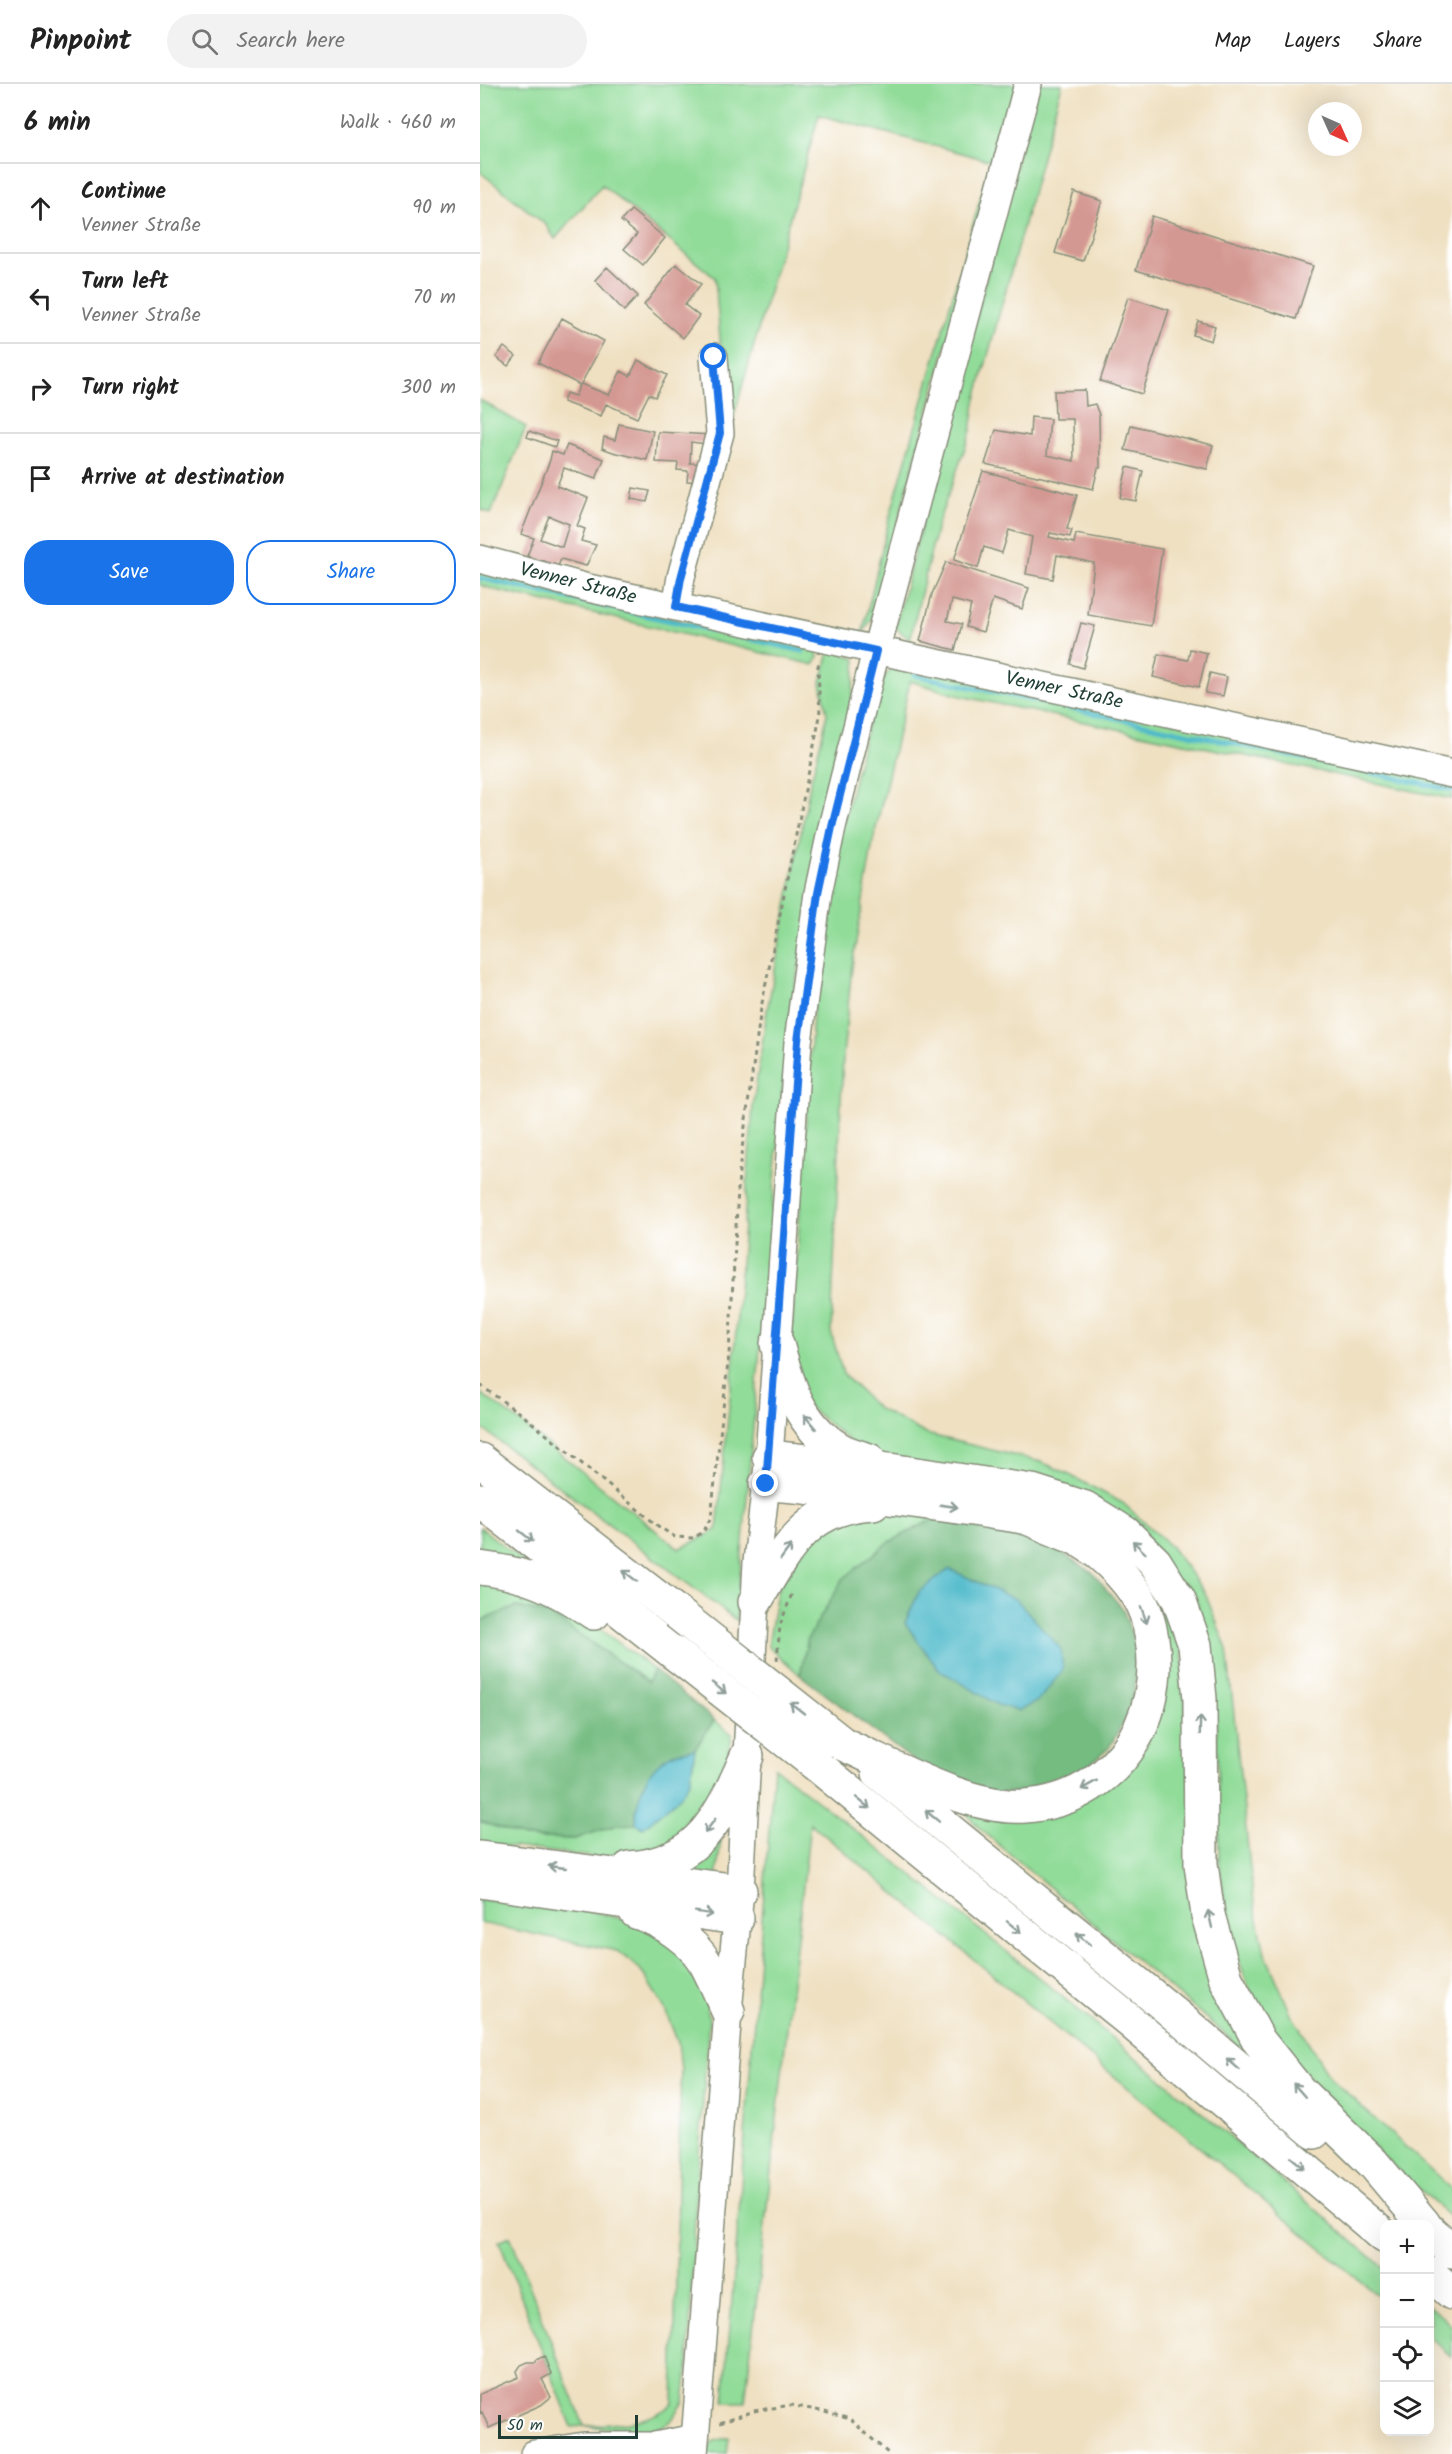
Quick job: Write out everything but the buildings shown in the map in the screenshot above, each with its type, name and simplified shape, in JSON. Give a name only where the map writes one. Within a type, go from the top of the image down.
[{"type":"highway","points":[[777,1344],[789,1388],[798,1408],[821,1434],[839,1449],[896,1471]]},
{"type":"highway","points":[[480,1460],[843,1744],[1165,2006],[1417,2220]]},
{"type":"highway","points":[[768,1471],[896,1471],[1032,1491],[1085,1508],[1125,1533],[1155,1562],[1179,1600],[1195,1645],[1200,1699],[1201,1864],[1208,1915],[1226,1979],[1259,2041],[1300,2092],[1373,2163],[1421,2220]]},
{"type":"highway","points":[[768,1471],[794,1485],[1026,1518],[1081,1540],[1122,1575],[1145,1613],[1154,1653],[1153,1692],[1142,1728],[1124,1757],[1095,1783],[1062,1798],[1026,1806],[991,1804],[954,1794],[843,1744]]},
{"type":"highway","points":[[480,1500],[818,1766],[1125,2017],[1380,2233]]},
{"type":"highway","points":[[755,1602],[782,1559],[800,1534],[813,1521],[829,1513],[863,1504],[917,1501]]},
{"type":"highway","points":[[480,1568],[508,1572],[536,1580],[562,1592],[634,1639],[673,1652]]},
{"type":"highway","points":[[480,1881],[588,1883],[672,1860],[703,1836],[728,1801],[747,1756]]},
{"type":"highway","points":[[480,1858],[588,1883],[739,1905]]},
{"type":"highway","points":[[588,1883],[653,1917],[681,1937],[705,1962],[728,2011]]},
{"type":"highway","points":[[1434,2277],[1452,2293]]},
{"type":"street","points":[[534,2454],[584,2446],[695,2446],[728,2011],[739,1905],[757,1562],[768,1471],[798,1041],[818,893],[876,651],[1028,84]]},
{"type":"street","points":[[676,607],[681,578],[720,433],[714,357]]},
{"type":"street","name":"Venner Straße","points":[[480,559],[588,588],[1452,774]]},
{"type":"path","points":[[480,1385],[525,1417],[658,1526],[675,1537],[694,1538],[704,1531],[711,1517],[729,1354],[739,1171],[761,1008],[820,716],[818,666],[827,639]]},
{"type":"path","points":[[695,2446],[715,2425],[754,2410],[791,2405],[850,2419],[889,2454]]},
{"type":"green space","points":[[480,84],[1017,84],[871,620],[862,635],[888,523],[991,161],[819,115],[728,437],[715,278],[602,185],[555,239],[546,225],[480,172]]},
{"type":"green space","points":[[1037,84],[1062,84],[975,403],[971,431],[937,526],[910,640],[895,627]]},
{"type":"green space","points":[[480,400],[526,427],[491,514],[480,509]]},
{"type":"green space","points":[[480,570],[647,612],[816,648],[818,657],[814,665],[495,590],[480,585]]},
{"type":"green space","points":[[830,648],[856,659],[851,708],[790,1010],[736,1620],[480,1427],[480,1393],[679,1549],[717,1530],[734,1356],[753,1106],[767,1011],[810,784],[827,714],[821,682]]},
{"type":"green space","points":[[909,665],[1452,781],[1452,799],[960,696],[910,681],[873,841],[852,966],[843,1056],[831,1332],[843,1374],[877,1408],[926,1434],[1041,1462],[1123,1503],[1171,1547],[1205,1593],[1227,1649],[1253,1896],[1265,1953],[1291,2014],[1331,2079],[1452,2189],[1452,2219],[1357,2133],[1289,2055],[1264,2017],[1248,1986],[1229,1931],[1219,1862],[1217,1732],[1210,1657],[1186,1586],[859,1449],[803,1402],[791,1346],[813,1015],[821,942],[843,824],[877,687],[891,669]]},
{"type":"green space","points":[[879,1510],[937,1517],[888,1543],[808,1638],[800,1675],[768,1646],[777,1591],[811,1533]]},
{"type":"green space","points":[[937,1517],[995,1528],[1051,1546],[1092,1572],[1123,1609],[1134,1642],[1137,1672],[1131,1709],[1109,1748],[1082,1771],[1035,1792],[997,1793],[931,1774],[800,1675],[808,1638],[843,1579],[888,1543]],"holes":[[[919,1592],[938,1669],[905,1623]]]},
{"type":"green space","points":[[480,1527],[529,1566],[480,1560]]},
{"type":"green space","points":[[1120,1542],[1158,1585],[1181,1631],[1193,1832],[1263,2066],[979,1828],[966,1813],[1044,1813],[1153,1713]]},
{"type":"green space","points":[[480,1583],[565,1602],[654,1670],[649,1682],[549,1614],[516,1607],[480,1621]]},
{"type":"green space","points":[[516,1607],[549,1614],[648,1682],[654,1670],[714,1720],[695,1749],[674,1753],[660,1762],[636,1809],[636,1824],[617,1825],[574,1839],[524,1837],[480,1821],[480,1621]]},
{"type":"green space","points":[[714,1720],[732,1734],[724,1786],[695,1835],[633,1862],[480,1843],[480,1821],[524,1837],[574,1839],[617,1825],[636,1824],[643,1828],[690,1781],[695,1749]]},
{"type":"green space","points":[[774,1767],[1082,2013],[1380,2265],[1380,2298],[810,1823],[745,2402],[724,2402]]},
{"type":"green space","points":[[712,1840],[721,1840],[716,1878],[678,1875]]},
{"type":"green space","points":[[480,1899],[591,1911],[645,1925],[701,1972],[709,2019],[696,2196],[688,2367],[684,2402],[671,2421],[661,2427],[644,2431],[584,2426],[643,2419],[664,2410],[673,2403],[681,2069],[678,2043],[664,2007],[640,1969],[617,1951],[480,1923]]},
{"type":"green space","points":[[510,2236],[584,2426],[572,2427],[499,2241]]},
{"type":"green space","points":[[1434,2310],[1452,2326],[1452,2357],[1434,2341]]},
{"type":"green space","points":[[729,2437],[727,2454],[706,2454],[712,2442]]},
{"type":"water","points":[[949,1569],[1017,1600],[1061,1649],[1063,1670],[1038,1701],[1018,1711],[998,1705],[938,1669],[905,1623],[919,1592]]},
{"type":"water","points":[[695,1749],[690,1781],[680,1797],[643,1828],[636,1824],[640,1793],[656,1766],[673,1754]]},
{"type":"waterway","points":[[480,578],[803,651]]},
{"type":"waterway","points":[[915,675],[1452,790]]},
{"type":"route","points":[[714,357],[720,433],[681,578],[676,607],[876,651],[818,893],[798,1041],[766,1484]]}]
